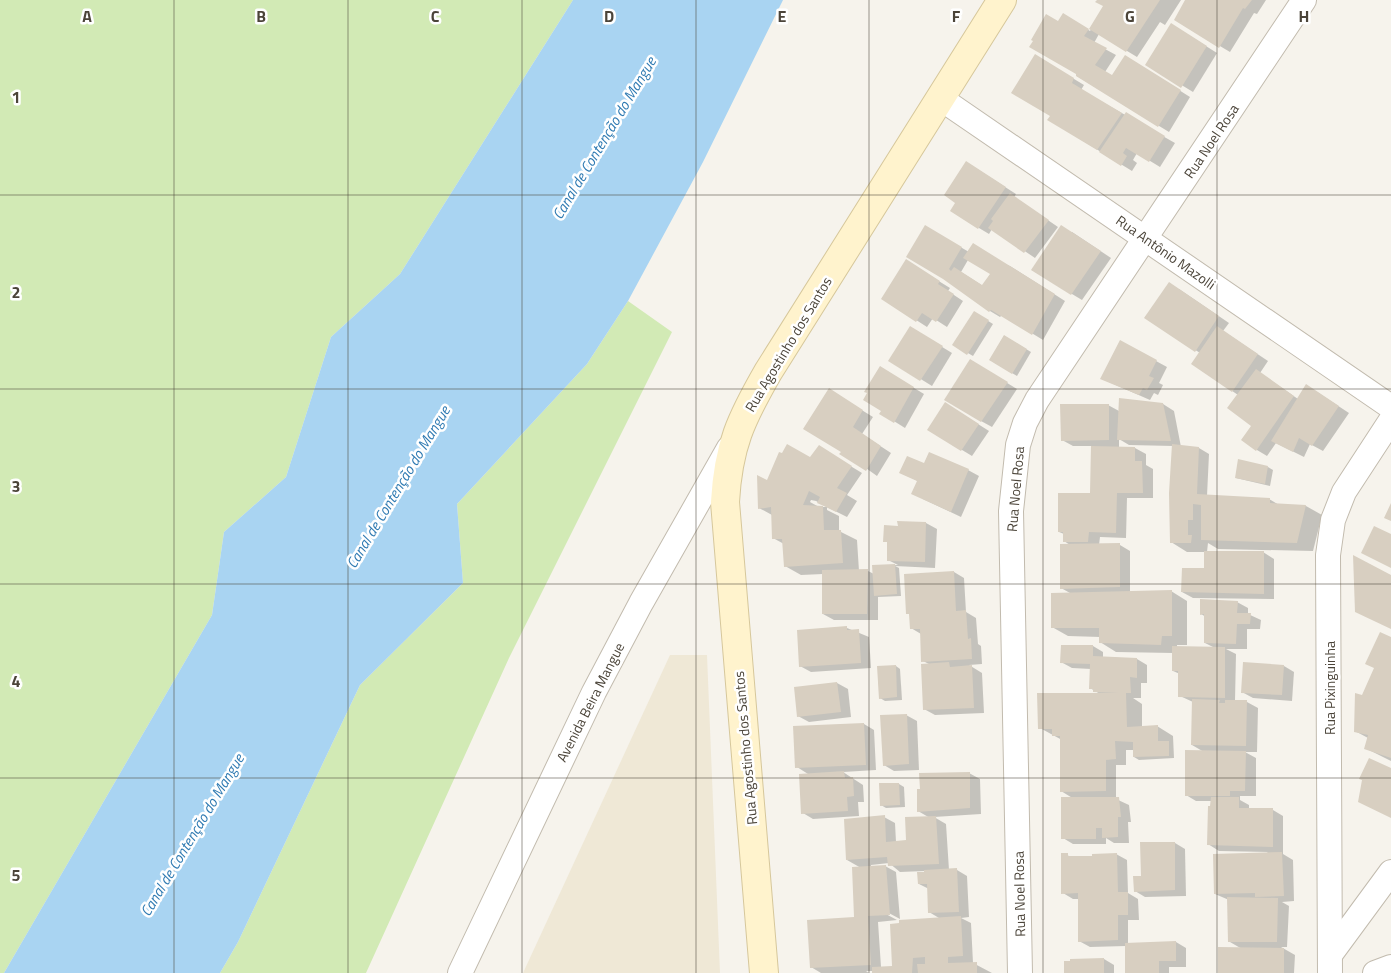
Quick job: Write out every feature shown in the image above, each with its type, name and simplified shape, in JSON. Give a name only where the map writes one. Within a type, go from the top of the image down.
[{"type":"street","name":"Rua Agostinho dos Santos","points":[[764,973],[725,502],[727,468],[735,438],[748,407],[768,372],[1002,0]]},
{"type":"street","name":"Rua Noel Rosa","points":[[1020,973],[1010,550],[1012,501],[1018,445],[1025,423],[1037,400],[1147,238],[1304,0]]},
{"type":"street","name":"Rua Antônio Mazolli","points":[[940,98],[1147,238],[1391,407]]},
{"type":"street","name":"Rua Pixinguinha","points":[[1330,964],[1328,556],[1333,520],[1344,492],[1391,420]]},
{"type":"street","name":"Avenida Beira Mangue","points":[[460,973],[594,692],[641,603],[735,438]]},
{"type":"street","points":[[1330,964],[1391,872]]},
{"type":"street","points":[[1375,973],[1391,967]]},
{"type":"shaded area","points":[[670,655],[707,655],[720,973],[523,973]]},
{"type":"green space","points":[[0,0],[573,0],[400,274],[331,337],[286,477],[224,532],[212,615],[4,973],[0,973]]},
{"type":"green space","points":[[628,301],[672,332],[509,658],[366,973],[220,973],[238,942],[360,685],[463,583],[457,504],[587,364]]},
{"type":"water","name":"Canal de Contenção do Mangue","points":[[573,0],[783,0],[703,162],[628,301],[587,364],[457,504],[463,583],[360,685],[238,942],[220,973],[4,973],[212,615],[224,532],[286,477],[331,337],[400,274]]},
{"type":"building","points":[[1097,0],[1160,0],[1126,52],[1089,29],[1103,6],[1095,2]]},
{"type":"building","points":[[1185,0],[1252,0],[1245,9],[1243,8],[1219,48],[1174,20]]},
{"type":"building","points":[[1063,13],[1089,29],[1084,36],[1107,48],[1095,65],[1112,75],[1125,55],[1181,90],[1158,127],[1076,76],[1076,74],[1029,47],[1046,14],[1058,21]]},
{"type":"building","points":[[1171,23],[1207,46],[1181,88],[1145,65]]},
{"type":"building","points":[[1035,54],[1074,78],[1072,83],[1122,113],[1097,150],[1047,120],[1050,116],[1011,93]]},
{"type":"building","points":[[1126,112],[1165,136],[1149,162],[1126,148],[1123,153],[1127,156],[1121,166],[1099,152]]},
{"type":"building","points":[[966,161],[1006,187],[978,229],[950,211],[955,203],[944,195]]},
{"type":"building","points":[[1010,193],[1049,220],[1024,253],[988,228],[993,221],[991,219]]},
{"type":"building","points":[[925,225],[962,247],[949,269],[951,271],[954,267],[982,285],[990,274],[963,258],[973,243],[1055,294],[1032,335],[991,310],[989,312],[943,279],[906,257]]},
{"type":"building","points":[[1061,225],[1101,251],[1071,295],[1031,270]]},
{"type":"building","points":[[906,259],[940,281],[938,284],[954,294],[936,322],[922,313],[916,322],[881,299]]},
{"type":"building","points":[[1169,282],[1219,316],[1195,352],[1144,318]]},
{"type":"building","points":[[974,311],[989,320],[967,355],[952,345]]},
{"type":"building","points":[[910,326],[943,346],[920,381],[888,361]]},
{"type":"building","points":[[1217,326],[1258,354],[1232,392],[1191,364]]},
{"type":"building","points":[[1004,335],[1027,349],[1012,374],[989,360]]},
{"type":"building","points":[[1120,340],[1157,360],[1149,376],[1154,378],[1147,390],[1143,388],[1139,395],[1100,379]]},
{"type":"building","points":[[970,359],[1008,382],[981,422],[944,400]]},
{"type":"building","points":[[880,366],[914,387],[894,423],[879,414],[881,411],[863,400],[867,393],[864,392]]},
{"type":"building","points":[[1256,369],[1294,396],[1256,451],[1241,440],[1251,426],[1227,408]]},
{"type":"building","points":[[1306,384],[1339,406],[1312,446],[1299,438],[1293,452],[1271,441]]},
{"type":"building","points":[[829,388],[863,410],[853,427],[881,446],[866,471],[839,454],[841,452],[803,429]]},
{"type":"building","points":[[1119,398],[1163,403],[1171,441],[1117,440]]},
{"type":"building","points":[[945,402],[979,424],[961,451],[927,430]]},
{"type":"building","points":[[1060,404],[1109,404],[1109,440],[1061,441]]},
{"type":"building","points":[[787,444],[810,457],[819,445],[852,466],[837,488],[847,493],[836,512],[817,503],[820,497],[809,491],[803,505],[823,506],[824,530],[841,530],[843,563],[784,567],[782,539],[772,539],[771,507],[758,509],[757,475],[767,480],[779,452],[782,453]]},
{"type":"building","points":[[1172,444],[1199,447],[1197,494],[1270,498],[1270,503],[1306,505],[1297,543],[1201,540],[1201,505],[1193,504],[1193,520],[1188,520],[1188,535],[1192,535],[1191,543],[1170,543],[1169,493]]},
{"type":"building","points":[[1091,446],[1135,447],[1135,461],[1142,461],[1143,493],[1117,493],[1116,533],[1089,532],[1088,542],[1063,542],[1063,532],[1058,532],[1058,493],[1090,493]]},
{"type":"building","points":[[929,452],[969,469],[951,512],[911,494],[917,481],[899,473],[907,456],[924,463]]},
{"type":"building","points":[[1238,459],[1268,466],[1265,484],[1235,478]]},
{"type":"building","points":[[1391,503],[1391,521],[1384,518]]},
{"type":"building","points":[[897,521],[926,522],[925,562],[887,561],[887,542],[883,542],[884,525],[898,526]]},
{"type":"building","points":[[1374,526],[1391,534],[1391,568],[1361,553]]},
{"type":"building","points":[[1120,543],[1120,587],[1060,589],[1060,544]]},
{"type":"building","points":[[1204,551],[1264,551],[1264,594],[1181,592],[1182,568],[1204,568]]},
{"type":"building","points":[[1353,555],[1391,575],[1391,629],[1355,612]]},
{"type":"building","points":[[895,564],[897,594],[874,596],[872,565]]},
{"type":"building","points":[[868,569],[867,614],[822,614],[822,570]]},
{"type":"building","points":[[954,571],[956,611],[966,610],[968,639],[971,638],[972,659],[921,662],[920,629],[910,629],[909,614],[906,614],[904,574]]},
{"type":"building","points":[[1172,590],[1172,636],[1162,636],[1161,645],[1099,643],[1099,628],[1051,628],[1051,593]]},
{"type":"building","points":[[1200,599],[1238,601],[1237,613],[1251,613],[1250,624],[1237,624],[1236,644],[1204,643],[1204,614],[1200,615]]},
{"type":"building","points":[[847,626],[847,630],[859,629],[861,663],[799,667],[797,630]]},
{"type":"building","points":[[1380,632],[1391,637],[1391,758],[1364,749],[1368,735],[1354,732],[1355,693],[1362,695],[1374,668],[1365,664]]},
{"type":"building","points":[[1061,645],[1093,645],[1093,656],[1137,658],[1137,678],[1130,677],[1131,693],[1126,693],[1127,727],[1158,725],[1158,741],[1169,741],[1169,756],[1133,757],[1133,742],[1115,741],[1116,759],[1106,760],[1106,791],[1060,792],[1060,736],[1052,736],[1052,729],[1038,729],[1037,693],[1118,693],[1093,692],[1093,689],[1089,689],[1090,664],[1060,663]]},
{"type":"building","points":[[1172,646],[1225,647],[1225,698],[1178,697],[1178,671],[1172,671]]},
{"type":"building","points":[[949,662],[950,667],[972,665],[974,708],[923,710],[921,664]]},
{"type":"building","points":[[1243,662],[1284,665],[1282,695],[1241,693]]},
{"type":"building","points":[[896,665],[897,697],[879,699],[877,666]]},
{"type":"building","points":[[837,682],[841,712],[797,717],[794,687]]},
{"type":"building","points":[[1192,699],[1220,700],[1219,703],[1225,703],[1225,700],[1247,700],[1246,746],[1191,745]]},
{"type":"building","points":[[907,714],[909,764],[883,766],[880,715]]},
{"type":"building","points":[[864,723],[866,765],[795,768],[793,726]]},
{"type":"building","points":[[1185,750],[1246,751],[1245,791],[1230,791],[1230,796],[1185,796]]},
{"type":"building","points":[[1369,758],[1391,768],[1391,818],[1358,802],[1362,780],[1359,779]]},
{"type":"building","points":[[844,771],[845,778],[853,777],[854,796],[847,797],[848,811],[801,814],[799,774]]},
{"type":"building","points":[[970,772],[970,808],[917,812],[917,789],[920,789],[919,773]]},
{"type":"building","points":[[879,783],[899,783],[900,805],[880,806]]},
{"type":"building","points":[[1061,797],[1119,797],[1121,817],[1118,817],[1118,837],[1102,838],[1102,828],[1096,828],[1096,839],[1061,839]]},
{"type":"building","points":[[1211,797],[1239,797],[1239,808],[1273,808],[1273,847],[1207,845],[1208,806],[1210,806]]},
{"type":"building","points":[[885,815],[886,842],[906,840],[905,817],[936,816],[939,864],[888,866],[887,857],[846,860],[844,819]]},
{"type":"building","points":[[1140,842],[1175,842],[1175,890],[1134,892],[1133,876],[1141,876]]},
{"type":"building","points":[[1282,852],[1284,896],[1255,897],[1255,893],[1214,894],[1213,854]]},
{"type":"building","points":[[1061,853],[1068,853],[1068,856],[1092,856],[1092,854],[1117,853],[1118,892],[1128,892],[1128,915],[1118,915],[1118,940],[1078,942],[1078,893],[1061,894]]},
{"type":"building","points":[[886,865],[890,915],[868,916],[871,965],[810,968],[807,920],[854,917],[852,867]]},
{"type":"building","points":[[957,868],[959,912],[928,913],[927,884],[918,884],[917,872]]},
{"type":"building","points":[[1227,897],[1278,898],[1277,942],[1228,942]]},
{"type":"building","points":[[961,916],[963,956],[948,957],[948,963],[977,962],[977,973],[918,973],[917,964],[925,964],[925,957],[913,958],[912,973],[872,973],[872,967],[892,966],[890,924],[899,923],[899,920]]},
{"type":"building","points":[[1176,941],[1176,961],[1159,961],[1159,973],[1125,973],[1125,943]]},
{"type":"building","points":[[1218,947],[1284,948],[1284,973],[1218,973]]},
{"type":"building","points":[[1104,958],[1104,973],[1064,973],[1064,961],[1070,961],[1070,959]]}]
